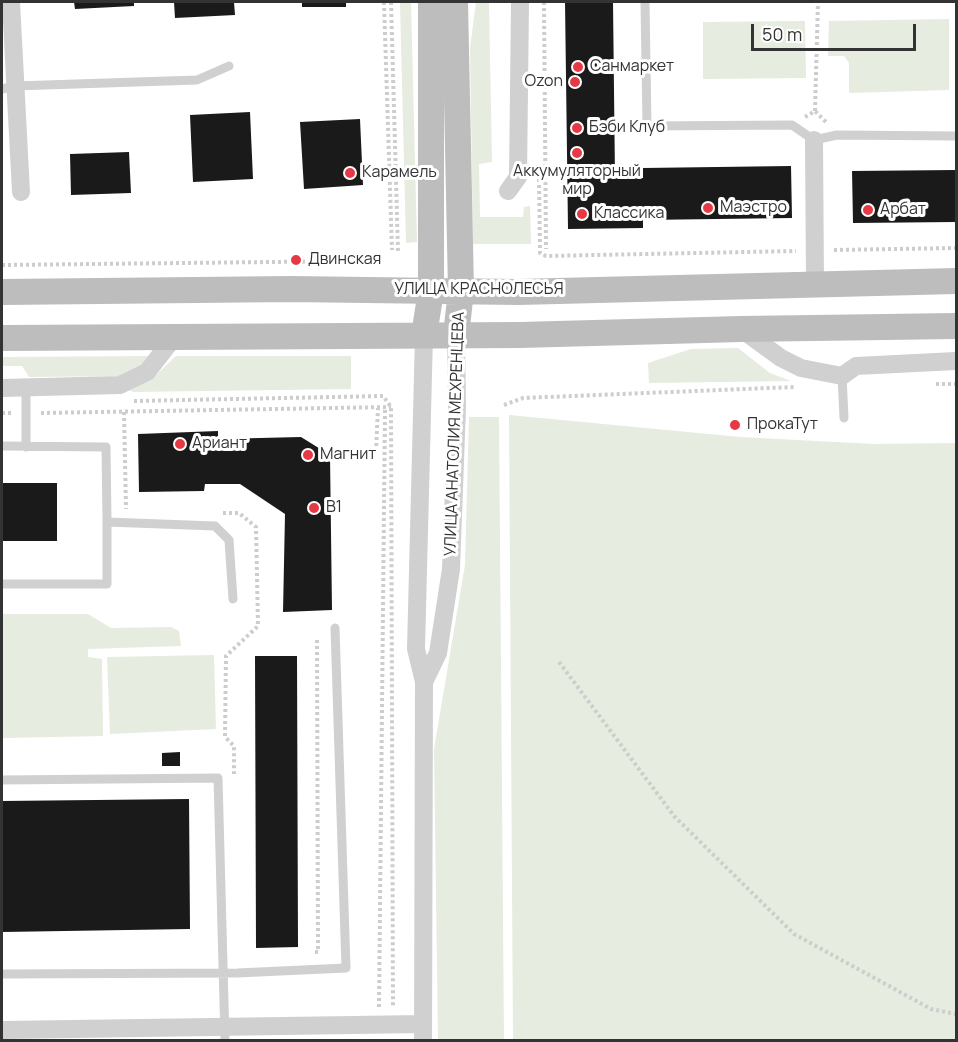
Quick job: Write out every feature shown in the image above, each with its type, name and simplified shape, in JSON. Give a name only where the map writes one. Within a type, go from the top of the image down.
[{"type":"street","points":[[11,2],[8,87],[21,192]]},
{"type":"street","name":"УЛИЦА АНАТОЛИЯ МЕХРЕНЦЕВА","points":[[423,1032],[424,682],[416,649],[424,335],[431,291],[431,2]]},
{"type":"street","name":"УЛИЦА АНАТОЛИЯ МЕХРЕНЦЕВА","points":[[424,682],[438,653],[451,569],[457,407],[456,335],[461,291],[455,2]]},
{"type":"street","points":[[508,191],[518,177],[520,2]]},
{"type":"street","points":[[814,140],[815,284]]},
{"type":"street","name":"УЛИЦА КРАСНОЛЕСЬЯ","points":[[2,292],[291,289],[518,292],[957,281]]},
{"type":"street","points":[[2,338],[456,335],[741,328],[957,326]]},
{"type":"street","points":[[741,328],[781,358],[801,368],[842,375],[856,366],[957,361]]},
{"type":"street","points":[[2,388],[120,385],[147,372],[175,336]]},
{"type":"street","points":[[2,1030],[225,1034],[386,1024],[423,1032]]},
{"type":"lane","points":[[645,2],[647,126],[792,124],[814,140],[837,135],[957,136]]},
{"type":"lane","points":[[8,87],[197,80],[229,66]]},
{"type":"lane","points":[[842,375],[841,400],[844,418]]},
{"type":"lane","points":[[26,388],[26,447]]},
{"type":"lane","points":[[2,446],[106,447],[107,522],[107,584],[2,584]]},
{"type":"lane","points":[[107,522],[215,526],[229,540],[233,599]]},
{"type":"lane","points":[[2,974],[224,972],[346,968],[334,628]]},
{"type":"lane","points":[[2,780],[218,778],[225,1034]]},
{"type":"path","points":[[384,2],[392,250]]},
{"type":"path","points":[[391,2],[398,251]]},
{"type":"path","points":[[544,2],[546,249]]},
{"type":"path","points":[[815,111],[818,2]]},
{"type":"path","points":[[540,253],[546,256],[957,248]]},
{"type":"path","points":[[2,265],[361,261]]},
{"type":"path","points":[[933,384],[957,384]]},
{"type":"path","points":[[504,405],[523,398],[795,387]]},
{"type":"path","points":[[129,401],[383,396],[391,407],[386,1024]]},
{"type":"path","points":[[2,413],[391,407]]},
{"type":"path","points":[[376,452],[378,408]]},
{"type":"path","points":[[385,408],[386,1024]]},
{"type":"path","points":[[123,412],[125,509],[136,510]]},
{"type":"path","points":[[216,512],[239,513],[256,527],[258,626],[226,656],[225,737],[234,746],[234,781]]},
{"type":"path","points":[[307,953],[318,952],[318,639]]},
{"type":"path","points":[[559,662],[674,816],[794,934],[931,1009],[957,1014]]},
{"type":"shaded area","points":[[400,2],[411,2],[417,242],[406,243]]},
{"type":"shaded area","points":[[476,2],[509,2],[489,3],[492,162],[479,164],[480,217],[523,217],[524,207],[530,206],[531,244],[473,244],[470,48]]},
{"type":"shaded area","points":[[949,19],[949,90],[849,93],[849,63],[844,56],[828,56],[829,21]]},
{"type":"shaded area","points":[[805,21],[806,78],[703,79],[703,22]]},
{"type":"shaded area","points":[[738,348],[770,373],[791,381],[649,383],[648,363],[691,349]]},
{"type":"shaded area","points":[[149,356],[145,364],[121,376],[29,377],[22,366],[2,366],[2,357]]},
{"type":"shaded area","points":[[176,356],[351,356],[351,389],[133,392],[129,390],[156,375]]},
{"type":"shaded area","points":[[509,415],[740,437],[874,444],[956,443],[956,1040],[513,1040]]},
{"type":"shaded area","points":[[469,417],[499,417],[504,1040],[438,1040],[434,749],[465,565]]},
{"type":"shaded area","points":[[2,614],[88,614],[111,628],[171,627],[179,631],[181,646],[88,649],[88,657],[102,659],[103,736],[2,738]]},
{"type":"shaded area","points":[[214,655],[216,729],[110,734],[107,657]]},
{"type":"building","points":[[74,2],[134,2],[134,6],[75,9]]},
{"type":"building","points":[[174,2],[234,2],[235,15],[175,18]]},
{"type":"building","points":[[302,2],[346,2],[346,7],[302,7]]},
{"type":"building","points":[[565,2],[613,2],[615,178],[643,178],[643,168],[791,166],[792,218],[643,220],[643,228],[568,229]]},
{"type":"building","points":[[250,112],[253,179],[193,182],[190,115]]},
{"type":"building","points":[[360,119],[363,185],[304,189],[300,122]]},
{"type":"building","points":[[129,152],[131,193],[71,195],[70,154]]},
{"type":"building","points":[[956,170],[956,222],[853,223],[852,171]]},
{"type":"building","points":[[218,431],[218,439],[301,437],[330,455],[332,610],[283,612],[285,514],[240,484],[205,484],[204,491],[139,492],[138,434]]},
{"type":"building","points":[[2,483],[57,483],[57,541],[2,541]]},
{"type":"building","points":[[255,656],[297,656],[298,947],[256,948]]},
{"type":"building","points":[[180,752],[180,766],[162,766],[162,753]]},
{"type":"building","points":[[189,799],[190,929],[2,932],[2,801]]},
{"type":"place","name":"Санмаркет","points":[[578,67]]},
{"type":"place","name":"Ozon","points":[[575,82]]},
{"type":"place","name":"Бэби Клуб","points":[[577,128]]},
{"type":"place","name":"Аккумуляторный мир","points":[[577,153]]},
{"type":"place","name":"Карамель","points":[[350,173]]},
{"type":"place","name":"Маэстро","points":[[708,208]]},
{"type":"place","name":"Арбат","points":[[868,210]]},
{"type":"place","name":"Классика","points":[[582,214]]},
{"type":"place","name":"Двинская","points":[[296,260]]},
{"type":"place","name":"ПрокаТут","points":[[735,425]]},
{"type":"place","name":"Ариант","points":[[180,444]]},
{"type":"place","name":"Магнит","points":[[308,455]]},
{"type":"place","name":"B1","points":[[314,508]]}]
